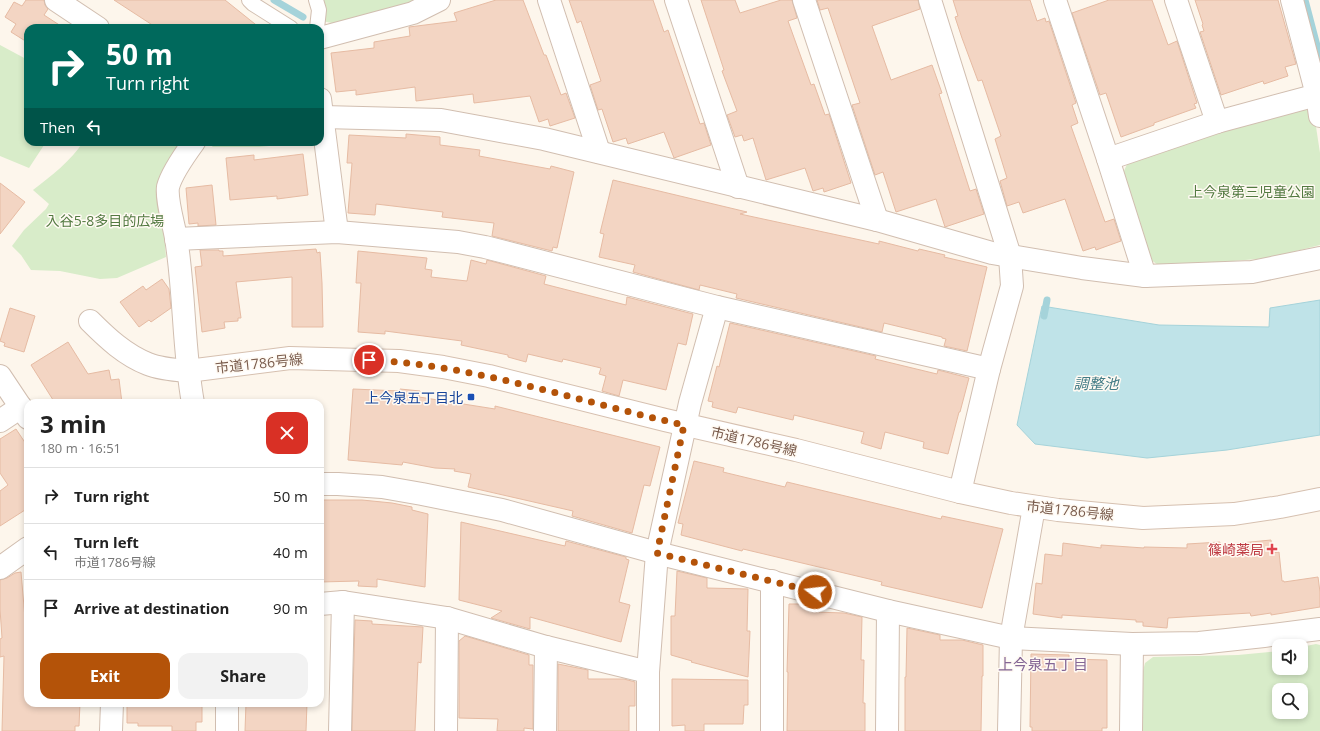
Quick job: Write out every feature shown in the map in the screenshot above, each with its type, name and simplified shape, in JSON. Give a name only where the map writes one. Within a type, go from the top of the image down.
[{"type":"street","points":[[56,0],[92,24]]},
{"type":"street","points":[[324,37],[413,13],[439,0]]},
{"type":"street","points":[[549,0],[599,152]]},
{"type":"street","points":[[676,0],[738,187]]},
{"type":"street","points":[[804,0],[877,220]]},
{"type":"street","points":[[930,0],[1005,236],[1010,256],[1012,286],[989,369],[960,492]]},
{"type":"street","points":[[1055,0],[1145,276]]},
{"type":"street","points":[[1176,0],[1217,122]]},
{"type":"street","points":[[1108,159],[1217,122],[1318,106],[1292,0]]},
{"type":"street","points":[[324,108],[441,120],[544,139],[877,220],[1010,256],[1145,276],[1252,272],[1320,258]]},
{"type":"street","points":[[324,125],[337,232]]},
{"type":"street","points":[[191,146],[176,170],[168,187],[176,239],[188,371],[192,399]]},
{"type":"street","points":[[176,239],[337,232],[458,242],[485,247],[717,307],[989,369]]},
{"type":"street","points":[[648,731],[648,672],[657,553],[684,425],[717,307]]},
{"type":"street","name":"市道1786号線","points":[[90,321],[109,340],[128,353],[148,364],[166,369],[188,371],[290,358],[399,361],[443,367],[489,376],[684,425],[796,450],[960,492],[1034,507],[1143,518],[1234,514],[1320,499]]},
{"type":"street","points":[[0,376],[24,411]]},
{"type":"street","points":[[0,421],[24,412]]},
{"type":"street","points":[[324,484],[382,487],[502,510],[657,553],[888,611],[1011,638],[1132,644],[1199,643],[1320,629]]},
{"type":"street","points":[[1009,731],[1011,638],[1034,507]]},
{"type":"street","points":[[0,568],[24,551]]},
{"type":"street","points":[[772,581],[772,731]]},
{"type":"street","points":[[324,604],[343,602],[447,618],[546,647],[648,672]]},
{"type":"street","points":[[340,731],[343,602]]},
{"type":"street","points":[[887,731],[888,611]]},
{"type":"street","points":[[446,731],[447,618]]},
{"type":"street","points":[[1131,731],[1132,644]]},
{"type":"street","points":[[545,731],[546,647]]},
{"type":"street","points":[[111,731],[112,707]]},
{"type":"street","points":[[227,707],[227,731]]},
{"type":"lane","points":[[249,0],[285,24]]},
{"type":"lane","points":[[316,0],[319,10],[317,24]]},
{"type":"green space","points":[[315,0],[429,0],[337,24],[322,21]]},
{"type":"green space","points":[[0,45],[24,58],[24,146],[43,146],[29,168],[0,156]]},
{"type":"green space","name":"上今泉第三児童公園","points":[[1313,107],[1320,153],[1320,245],[1269,258],[1161,267],[1151,260],[1123,173],[1128,162],[1218,130]]},
{"type":"green space","name":"入谷5-8多目的広場","points":[[80,146],[177,146],[184,149],[163,220],[166,257],[117,278],[100,279],[60,271],[31,270],[21,255],[12,246],[24,230],[46,209],[49,204],[33,190],[54,174]]},
{"type":"green space","points":[[213,146],[269,146],[259,147]]},
{"type":"green space","points":[[1320,645],[1320,731],[1141,731],[1143,671],[1145,663],[1153,657],[1238,655],[1272,652],[1272,675],[1308,675],[1308,646]]},
{"type":"water","name":"調整池","points":[[1320,300],[1320,435],[1227,450],[1147,458],[1035,444],[1017,425],[1042,306],[1159,325],[1269,327],[1270,308]]},
{"type":"building","points":[[26,0],[44,0],[48,9],[44,15],[58,24],[24,24],[24,40],[11,32],[16,24],[5,17],[14,2],[22,6]]},
{"type":"building","points":[[114,0],[225,0],[255,24],[151,24]]},
{"type":"building","points":[[496,0],[523,0],[561,95],[566,93],[575,118],[550,126],[548,119],[539,122],[530,96],[474,103],[473,94],[416,101],[415,87],[356,95],[356,90],[336,92],[331,53],[374,48],[374,42],[410,36],[409,27],[457,21],[454,13]]},
{"type":"building","points":[[569,0],[653,0],[664,32],[668,30],[700,124],[704,123],[711,145],[674,158],[664,132],[628,144],[626,138],[613,142],[602,109],[598,110],[590,85],[601,81],[581,21],[577,23]]},
{"type":"building","points":[[701,0],[735,0],[740,13],[781,0],[792,0],[797,18],[788,21],[811,85],[814,84],[825,115],[829,114],[851,183],[824,192],[823,188],[813,191],[805,168],[766,180],[753,138],[744,141],[742,135],[735,137],[727,115],[737,111],[722,71],[724,70]]},
{"type":"building","points":[[817,0],[918,0],[920,9],[872,26],[891,80],[932,65],[942,93],[939,94],[970,191],[976,189],[984,214],[945,227],[936,199],[896,212],[883,172],[875,175],[852,105],[860,103],[828,8],[820,10]]},
{"type":"building","points":[[953,0],[1030,0],[1037,21],[1045,18],[1046,22],[1049,21],[1076,103],[1072,105],[1078,123],[1071,126],[1105,222],[1114,219],[1121,241],[1096,250],[1095,247],[1083,251],[1065,199],[1023,213],[1019,202],[1007,206],[1000,181],[1007,178],[995,139],[1001,136],[982,80],[978,81],[962,38],[955,17],[958,16]]},
{"type":"building","points":[[1109,0],[1152,0],[1168,45],[1177,41],[1197,103],[1194,104],[1196,108],[1121,137],[1106,93],[1100,95],[1072,13]]},
{"type":"building","points":[[1195,0],[1278,0],[1296,64],[1285,67],[1288,76],[1264,84],[1263,81],[1221,95],[1200,32],[1204,31],[1203,24]]},
{"type":"building","points":[[406,134],[440,137],[440,145],[480,150],[479,156],[550,169],[551,166],[574,172],[557,248],[553,247],[552,251],[492,236],[494,223],[442,217],[443,212],[376,204],[375,215],[348,213],[352,163],[347,163],[349,135],[406,138]]},
{"type":"building","points":[[303,154],[308,195],[277,199],[277,196],[230,200],[226,158],[254,155],[254,160]]},
{"type":"building","points":[[613,180],[747,212],[740,214],[879,244],[879,241],[918,251],[919,249],[945,255],[944,257],[987,267],[967,351],[944,346],[946,339],[942,337],[884,323],[882,332],[736,298],[737,294],[700,285],[699,290],[633,272],[635,265],[599,257],[604,234],[600,233]]},
{"type":"building","points":[[0,183],[25,202],[0,234]]},
{"type":"building","points":[[212,185],[216,225],[198,226],[198,223],[189,224],[186,188]]},
{"type":"building","points":[[316,249],[317,253],[320,252],[323,327],[292,327],[292,277],[236,282],[241,318],[238,318],[238,321],[224,322],[225,328],[202,332],[195,267],[202,266],[200,250],[223,251],[223,256]]},
{"type":"building","points":[[358,251],[427,258],[425,269],[432,270],[431,277],[467,281],[471,260],[486,264],[487,260],[546,276],[544,284],[626,305],[627,297],[693,314],[686,345],[678,343],[666,390],[623,380],[619,396],[602,391],[606,376],[599,374],[601,368],[563,359],[562,362],[528,354],[526,362],[508,357],[508,355],[461,345],[462,341],[385,331],[385,334],[358,332],[361,283],[356,283]]},
{"type":"building","points":[[162,279],[169,289],[171,308],[151,322],[149,320],[139,327],[120,302],[143,286],[146,290]]},
{"type":"building","points":[[10,308],[35,316],[24,352],[4,346],[5,343],[0,341]]},
{"type":"building","points":[[730,323],[876,356],[875,359],[937,374],[938,370],[969,378],[948,454],[923,448],[924,442],[885,432],[881,449],[861,443],[864,432],[794,415],[793,420],[738,407],[736,413],[712,407],[713,402],[708,401],[717,366],[719,367]]},
{"type":"building","points":[[68,342],[88,374],[109,370],[111,380],[119,379],[122,399],[52,399],[31,365]]},
{"type":"building","points":[[353,389],[400,391],[400,389],[420,391],[419,397],[495,409],[495,406],[660,447],[650,486],[644,485],[632,533],[572,516],[573,511],[468,487],[471,474],[454,471],[455,469],[435,468],[403,462],[402,465],[348,460]]},
{"type":"building","points":[[16,429],[24,441],[24,511],[0,526],[0,491],[8,485],[0,473],[0,439]]},
{"type":"building","points":[[694,461],[724,468],[723,472],[785,487],[787,482],[941,519],[942,516],[1003,529],[982,608],[881,585],[882,582],[743,549],[742,551],[681,535],[683,524],[678,523]]},
{"type":"building","points":[[324,500],[362,500],[392,503],[412,507],[412,510],[428,514],[425,587],[377,579],[377,587],[358,586],[359,581],[324,582]]},
{"type":"building","points":[[461,522],[565,546],[566,541],[626,557],[626,559],[629,560],[619,602],[630,605],[621,642],[530,617],[530,629],[491,618],[502,611],[459,600]]},
{"type":"building","points":[[1271,540],[1272,553],[1279,552],[1282,581],[1284,582],[1318,577],[1320,607],[1271,615],[1271,613],[1251,616],[1250,613],[1168,618],[1167,628],[1143,626],[1143,622],[1136,622],[1136,620],[1062,615],[1062,618],[1033,614],[1036,583],[1042,584],[1045,554],[1062,556],[1063,543],[1101,548],[1101,545],[1144,548],[1187,548],[1187,544],[1220,542],[1220,545]]},
{"type":"building","points":[[677,571],[707,578],[707,588],[748,589],[747,631],[750,631],[748,677],[691,662],[692,661],[671,655],[671,616],[675,616]]},
{"type":"building","points":[[21,572],[24,607],[24,707],[80,707],[79,726],[75,726],[75,731],[2,731],[4,656],[0,657],[0,639],[2,638],[0,580],[15,573]]},
{"type":"building","points":[[789,604],[814,605],[814,612],[844,613],[862,617],[861,660],[864,660],[863,703],[865,703],[865,731],[787,731]]},
{"type":"building","points":[[355,620],[372,621],[372,624],[423,627],[421,663],[418,662],[415,731],[352,731]]},
{"type":"building","points":[[907,628],[940,635],[940,640],[962,640],[983,645],[981,731],[905,731]]},
{"type":"building","points":[[465,636],[529,655],[529,665],[533,665],[533,729],[524,728],[524,731],[497,731],[498,719],[459,718],[459,641]]},
{"type":"building","points":[[1031,654],[1069,655],[1069,659],[1107,660],[1107,728],[1102,728],[1102,731],[1032,731],[1032,727],[1030,727]]},
{"type":"building","points":[[558,664],[588,670],[588,679],[624,679],[635,682],[635,706],[629,706],[629,731],[558,731]]},
{"type":"building","points":[[672,679],[748,680],[748,705],[744,705],[743,724],[704,724],[704,731],[685,731],[685,725],[672,726]]},
{"type":"building","points":[[127,707],[202,707],[202,722],[196,722],[196,731],[172,731],[172,726],[138,726],[138,723],[127,723]]},
{"type":"building","points":[[246,707],[307,707],[306,731],[245,731]]},
{"type":"waterway","points":[[274,0],[303,17]]},
{"type":"waterway","points":[[1305,0],[1320,57]]},
{"type":"waterway","points":[[1044,316],[1047,300]]},
{"type":"place","name":"上今泉五丁目北","points":[[471,397]]},
{"type":"place","name":"篠崎薬局","points":[[1272,549]]},
{"type":"district","name":"上今泉五丁目","points":[[1043,664]]},
{"type":"route","points":[[369,360],[399,361],[443,367],[489,376],[684,425],[657,553],[815,592]]}]
